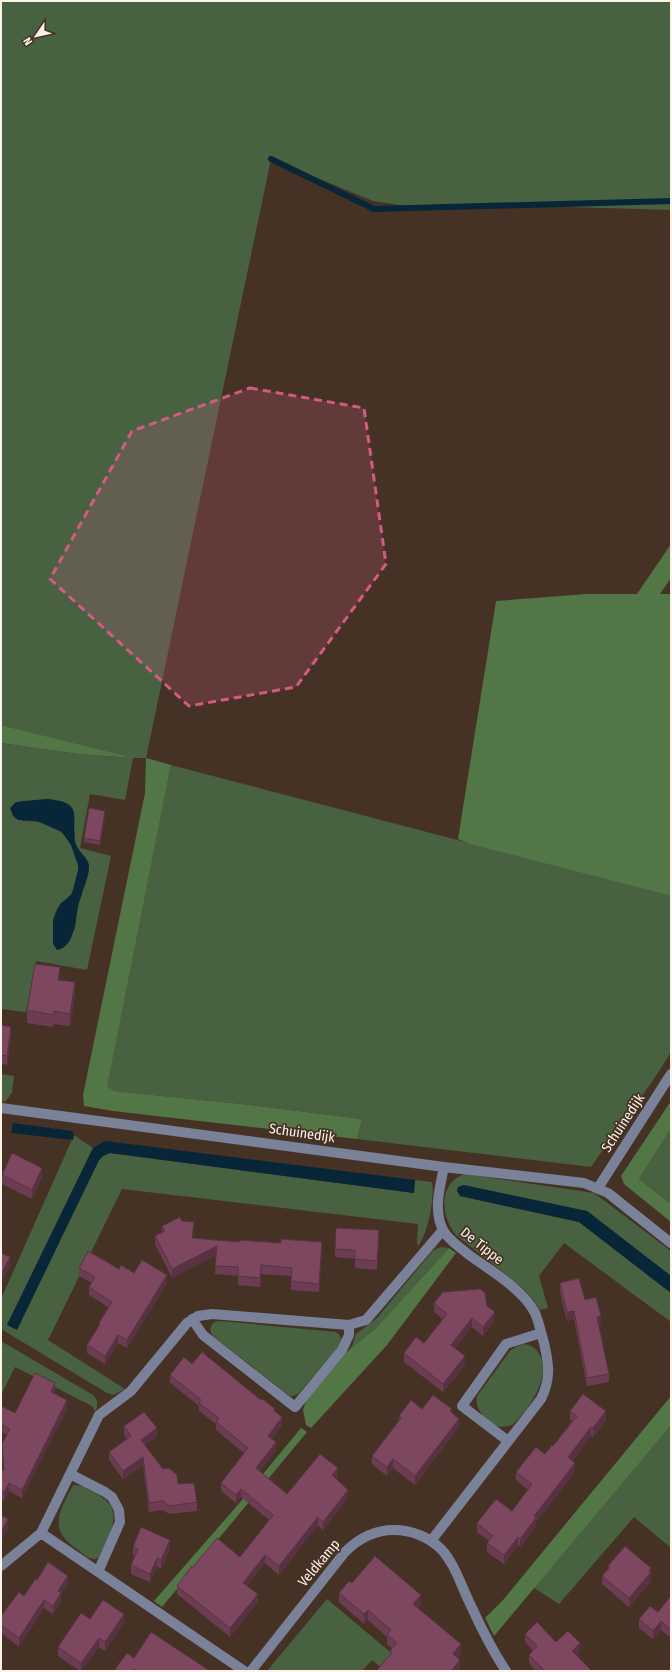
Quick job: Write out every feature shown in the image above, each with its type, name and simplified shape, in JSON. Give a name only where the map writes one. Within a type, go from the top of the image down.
[{"type":"street","name":"Schuinedijk","points":[[598,1188],[671,1074]]},
{"type":"street","name":"Schuinedijk","points":[[1,1108],[444,1167],[584,1183],[608,1193],[671,1243]]},
{"type":"street","name":"De Tippe","points":[[431,1541],[541,1399],[546,1390],[550,1369],[535,1314],[524,1297],[455,1244],[443,1230],[439,1220],[438,1203],[444,1167]]},
{"type":"street","points":[[1,1566],[41,1534],[99,1415],[131,1391],[179,1331],[192,1319],[212,1314],[349,1325],[366,1320],[443,1230]]},
{"type":"street","points":[[192,1319],[203,1335],[295,1407],[342,1350],[349,1336],[349,1325]]},
{"type":"street","points":[[508,1441],[462,1406],[506,1344],[541,1333]]},
{"type":"street","points":[[70,1474],[105,1492],[112,1498],[119,1510],[120,1522],[98,1572]]},
{"type":"street","name":"Veldkamp","points":[[251,1671],[345,1552],[364,1537],[387,1530],[410,1532],[431,1541],[448,1557],[492,1649],[506,1671]]},
{"type":"street","points":[[41,1534],[244,1671]]},
{"type":"highlighted area","points":[[250,388],[364,408],[386,564],[296,687],[189,706],[50,579],[132,431]]},
{"type":"green space","points":[[1,1],[671,1],[671,210],[537,206],[413,207],[373,201],[271,159],[146,758],[133,758],[125,800],[90,794],[80,848],[111,856],[87,970],[36,961],[26,1012],[1,1009],[1,743],[78,754],[130,758],[1,725]],"holes":[[[48,799],[75,833],[75,842],[80,852],[82,895],[78,906],[75,929],[63,948],[53,944],[53,925],[56,910],[71,895],[75,883],[78,867],[75,854],[67,838],[55,828],[40,822],[22,821],[21,801]]]},
{"type":"green space","points":[[671,544],[671,578],[660,594],[671,594],[671,896],[470,844],[458,839],[496,601],[587,594],[637,594]]},
{"type":"green space","points":[[1,725],[133,758],[78,754],[1,743]]},
{"type":"green space","points":[[146,758],[171,765],[107,1086],[114,1091],[251,1105],[362,1119],[357,1139],[113,1111],[84,1106],[83,1095],[145,793]]},
{"type":"green space","points":[[171,765],[671,896],[671,1052],[642,1096],[591,1167],[357,1139],[362,1119],[251,1105],[114,1091],[106,1086]]},
{"type":"green space","points":[[1,1074],[14,1076],[12,1093],[5,1102],[1,1101]]},
{"type":"green space","points":[[671,1101],[671,1129],[639,1179],[671,1204],[671,1222],[624,1184],[621,1176]]},
{"type":"green space","points":[[671,1129],[671,1204],[639,1179]]},
{"type":"green space","points":[[74,1135],[93,1148],[7,1325],[17,1329],[99,1160],[103,1156],[110,1153],[414,1193],[415,1180],[432,1182],[432,1206],[428,1224],[418,1246],[418,1224],[122,1189],[48,1340],[125,1389],[113,1395],[107,1393],[1,1329],[1,1299]]},
{"type":"green space","points":[[465,1174],[594,1193],[671,1251],[671,1276],[587,1211],[460,1196],[579,1222],[671,1293],[671,1322],[564,1243],[539,1276],[548,1308],[540,1310],[523,1288],[456,1235],[448,1222],[444,1208],[446,1193],[454,1180]]},
{"type":"green space","points":[[441,1247],[449,1248],[377,1327],[347,1352],[352,1346],[356,1334],[377,1318],[430,1254],[434,1250]]},
{"type":"green space","points":[[449,1248],[456,1253],[387,1345],[311,1428],[306,1425],[303,1410],[306,1401],[347,1352],[377,1327]]},
{"type":"green space","points":[[221,1321],[336,1332],[340,1336],[341,1343],[299,1393],[294,1396],[290,1396],[213,1336],[210,1329],[214,1322]]},
{"type":"green space","points":[[1,1341],[93,1395],[97,1400],[97,1408],[95,1411],[92,1406],[15,1367],[1,1395]]},
{"type":"green space","points":[[524,1344],[533,1347],[539,1354],[543,1363],[541,1382],[531,1402],[518,1419],[512,1425],[498,1427],[488,1421],[481,1414],[477,1405],[477,1396],[510,1351]]},
{"type":"green space","points":[[671,1396],[671,1425],[494,1636],[485,1618],[503,1600]]},
{"type":"green space","points":[[671,1425],[671,1548],[634,1517],[559,1604],[533,1587]]},
{"type":"green space","points":[[301,1428],[307,1432],[162,1607],[154,1601],[236,1507]]},
{"type":"green space","points":[[74,1485],[80,1485],[95,1493],[105,1499],[111,1506],[113,1522],[111,1530],[99,1557],[96,1559],[86,1556],[68,1542],[62,1535],[59,1528],[60,1513],[67,1496]]},
{"type":"green space","points":[[327,1599],[395,1656],[383,1669],[372,1660],[362,1671],[267,1671]]},
{"type":"water","points":[[48,799],[60,801],[72,808],[74,812],[75,842],[89,865],[88,875],[79,902],[71,938],[63,948],[57,950],[53,944],[53,920],[60,904],[72,894],[78,865],[71,845],[62,832],[37,821],[18,820],[13,816],[10,808],[16,802]]},
{"type":"water","points":[[13,1123],[72,1131],[74,1135],[73,1140],[11,1133]]},
{"type":"water","points":[[105,1141],[415,1180],[414,1193],[110,1153],[103,1156],[99,1160],[17,1330],[7,1325],[93,1148]]},
{"type":"water","points":[[464,1185],[587,1211],[671,1276],[671,1293],[579,1222],[460,1196],[457,1191],[458,1187]]},
{"type":"building","points":[[89,808],[105,811],[100,841],[84,838]]},
{"type":"building","points":[[35,964],[60,967],[58,980],[75,982],[70,1014],[54,1011],[53,1015],[27,1010]]},
{"type":"building","points":[[1,1025],[11,1027],[7,1056],[1,1055]]},
{"type":"building","points":[[12,1153],[42,1168],[32,1190],[2,1175]]},
{"type":"building","points":[[180,1217],[182,1221],[194,1222],[192,1238],[240,1242],[240,1240],[281,1243],[281,1239],[322,1242],[319,1284],[291,1281],[292,1268],[261,1265],[260,1278],[238,1276],[238,1267],[215,1266],[217,1246],[172,1269],[155,1236],[165,1231],[162,1226]]},
{"type":"building","points":[[336,1228],[379,1230],[377,1261],[355,1259],[355,1250],[335,1249]]},
{"type":"building","points":[[88,1251],[119,1269],[121,1265],[134,1273],[142,1260],[167,1275],[127,1340],[118,1335],[105,1356],[87,1345],[112,1302],[89,1287],[95,1277],[79,1268]]},
{"type":"building","points":[[1,1253],[10,1257],[1,1275]]},
{"type":"building","points":[[579,1278],[585,1300],[596,1297],[601,1316],[597,1317],[609,1374],[587,1378],[574,1311],[567,1312],[560,1283]]},
{"type":"building","points":[[480,1289],[485,1293],[487,1306],[495,1312],[483,1327],[472,1318],[451,1345],[465,1356],[443,1384],[404,1353],[416,1337],[424,1343],[447,1314],[434,1303],[443,1292]]},
{"type":"building","points":[[202,1352],[261,1400],[262,1399],[269,1404],[275,1409],[273,1410],[282,1417],[268,1436],[276,1442],[256,1468],[287,1494],[320,1454],[338,1468],[332,1475],[348,1490],[323,1522],[318,1517],[279,1566],[265,1555],[243,1583],[258,1594],[230,1628],[177,1586],[192,1566],[193,1567],[217,1538],[240,1557],[273,1515],[241,1489],[236,1495],[221,1483],[248,1448],[216,1422],[219,1418],[199,1403],[201,1400],[170,1375],[184,1357],[192,1364]]},
{"type":"building","points":[[35,1373],[55,1383],[51,1392],[67,1400],[22,1490],[9,1483],[4,1493],[1,1491],[1,1469],[4,1471],[2,1444],[10,1429],[1,1424],[1,1406],[15,1413]]},
{"type":"building","points":[[583,1394],[606,1411],[593,1428],[591,1427],[568,1457],[575,1463],[534,1516],[536,1518],[520,1539],[518,1537],[504,1555],[487,1543],[493,1536],[477,1523],[496,1499],[512,1511],[532,1484],[516,1472],[536,1447],[545,1454],[552,1445],[553,1446],[577,1416],[570,1411]]},
{"type":"building","points":[[433,1395],[452,1409],[450,1411],[459,1419],[415,1476],[393,1459],[387,1467],[372,1456],[401,1418],[399,1416],[411,1400],[422,1409]]},
{"type":"building","points":[[144,1412],[157,1428],[141,1440],[163,1469],[169,1468],[177,1475],[178,1484],[194,1483],[197,1502],[169,1506],[163,1501],[149,1503],[143,1457],[123,1471],[109,1452],[131,1436],[124,1426]]},
{"type":"building","points":[[1,1515],[8,1519],[1,1533]]},
{"type":"building","points":[[141,1527],[170,1540],[161,1560],[157,1558],[150,1574],[131,1565],[138,1549],[133,1547]]},
{"type":"building","points":[[625,1546],[651,1568],[649,1571],[651,1572],[629,1598],[602,1576],[610,1567],[608,1566]]},
{"type":"building","points":[[375,1556],[421,1595],[413,1604],[461,1644],[453,1654],[460,1660],[451,1671],[376,1671],[392,1653],[390,1651],[397,1643],[387,1635],[391,1630],[368,1610],[364,1614],[339,1593],[349,1581],[352,1583]]},
{"type":"building","points":[[48,1562],[68,1576],[58,1591],[61,1593],[53,1606],[44,1600],[19,1638],[1,1625],[1,1616],[19,1592],[24,1596],[36,1578],[37,1580]]},
{"type":"building","points":[[670,1597],[671,1630],[661,1621],[653,1631],[639,1619],[650,1606],[658,1612]]},
{"type":"building","points":[[103,1600],[124,1614],[105,1642],[99,1638],[81,1663],[58,1647],[81,1613],[90,1619]]},
{"type":"building","points":[[537,1622],[556,1642],[568,1631],[580,1643],[572,1651],[592,1671],[545,1671],[529,1655],[537,1646],[525,1634]]},
{"type":"building","points":[[151,1632],[210,1671],[137,1671],[134,1669],[133,1671],[118,1671],[115,1669],[127,1653],[134,1658]]},
{"type":"waterway","points":[[271,159],[374,209],[671,201]]}]
